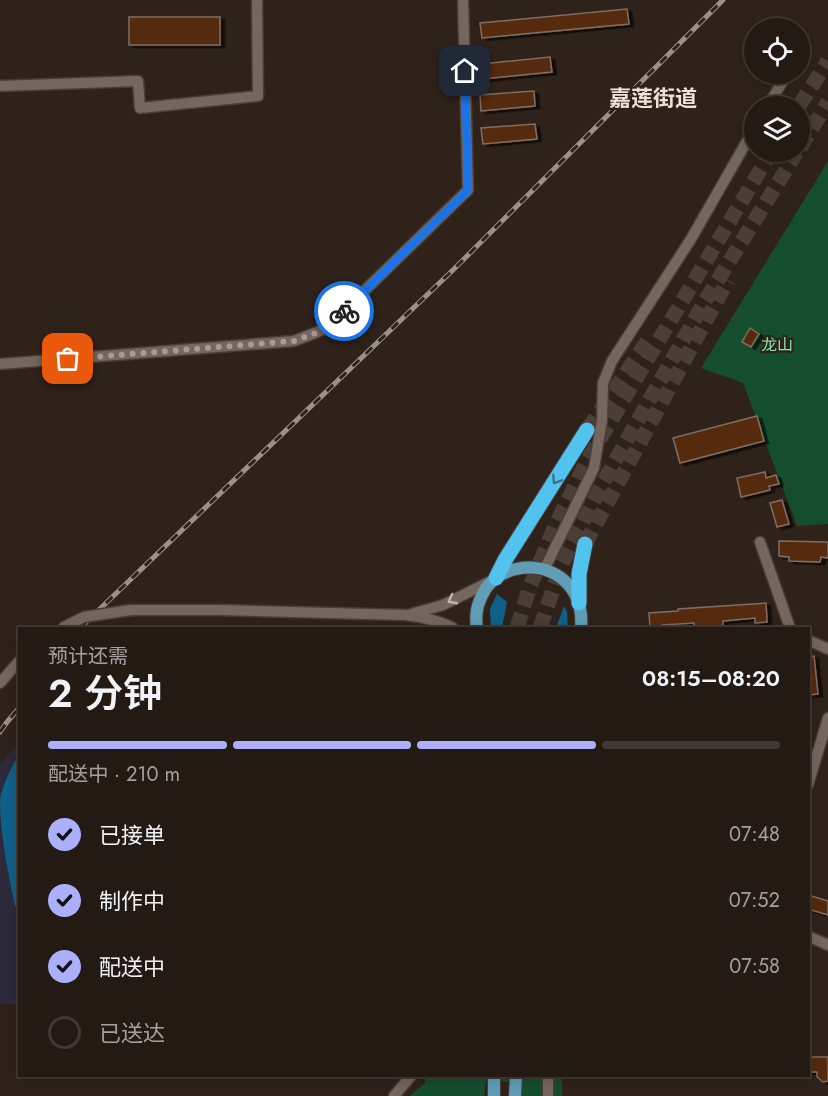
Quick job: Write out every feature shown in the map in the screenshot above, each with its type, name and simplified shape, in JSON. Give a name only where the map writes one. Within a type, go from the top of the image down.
[{"type":"highway","points":[[496,578],[587,430]]},
{"type":"highway","points":[[579,603],[579,574],[585,544]]},
{"type":"main road","points":[[477,627],[477,609],[484,592],[496,578],[510,570],[524,567],[534,567],[557,575],[571,587],[579,603],[582,616],[581,627]]},
{"type":"main road","points":[[494,1077],[494,1096]]},
{"type":"main road","points":[[515,1096],[516,1077]]},
{"type":"street","points":[[0,86],[138,81],[140,108],[258,96],[257,0]]},
{"type":"street","points":[[0,364],[294,341],[326,329],[468,190],[464,0]]},
{"type":"street","points":[[544,570],[594,468],[602,420],[603,382],[612,361],[692,239],[744,147]]},
{"type":"street","points":[[760,542],[789,627]]},
{"type":"street","points":[[405,615],[442,605],[496,578]]},
{"type":"street","points":[[64,627],[84,617],[131,610],[405,615],[432,620],[450,627]]},
{"type":"street","points":[[810,641],[828,649]]},
{"type":"street","points":[[0,683],[18,662]]},
{"type":"street","points":[[810,778],[828,718]]},
{"type":"street","points":[[810,937],[828,945]]},
{"type":"street","points":[[394,1096],[410,1077]]},
{"type":"street","points":[[548,1077],[548,1096]]},
{"type":"shaded area","points":[[18,743],[18,1005],[0,1004],[0,765]]},
{"type":"green space","name":"龙山","points":[[828,161],[828,524],[797,526],[743,383],[701,368]]},
{"type":"green space","points":[[426,1077],[562,1077],[562,1096],[522,1096],[522,1083],[486,1081],[484,1096],[410,1096],[425,1083]]},
{"type":"water","points":[[497,594],[507,602],[502,627],[491,627],[490,609]]},
{"type":"water","points":[[564,606],[567,612],[568,627],[556,627]]},
{"type":"water","points":[[15,761],[18,761],[18,908],[15,906],[1,826],[0,800]]},
{"type":"building","points":[[627,9],[629,24],[482,38],[480,23]]},
{"type":"building","points":[[129,17],[220,17],[220,45],[129,45]]},
{"type":"building","points":[[550,57],[552,72],[483,79],[482,64]]},
{"type":"building","points":[[534,91],[535,106],[481,111],[480,95]]},
{"type":"building","points":[[535,124],[537,139],[483,144],[481,128]]},
{"type":"building","points":[[750,328],[759,334],[751,347],[742,342]]},
{"type":"building","points":[[757,416],[764,441],[680,463],[673,438]]},
{"type":"building","points":[[765,472],[766,478],[776,475],[779,484],[769,486],[770,490],[741,497],[737,478]]},
{"type":"building","points":[[782,500],[789,524],[777,527],[770,503]]},
{"type":"building","points":[[779,541],[828,542],[828,558],[821,557],[820,562],[789,561],[789,557],[779,556]]},
{"type":"building","points":[[766,603],[767,622],[755,623],[755,618],[723,621],[723,627],[694,627],[694,623],[650,627],[649,613],[678,611],[678,609]]},
{"type":"building","points":[[814,656],[818,694],[810,695],[810,657]]},
{"type":"building","points":[[810,896],[828,901],[828,915],[810,910]]},
{"type":"building","points":[[810,1057],[828,1057],[828,1081],[823,1082],[817,1077],[817,1072],[810,1072]]},
{"type":"tunnel","points":[[805,96],[828,61]]},
{"type":"tunnel","points":[[810,132],[828,102]]},
{"type":"tunnel","points":[[517,627],[529,589],[555,526],[587,461],[765,162]]},
{"type":"tunnel","points":[[540,627],[561,566],[600,488],[705,301],[791,162]]},
{"type":"tunnel","points":[[585,544],[728,280]]},
{"type":"tunnel","points":[[587,430],[648,340]]},
{"type":"railway","points":[[81,627],[454,269],[723,0]]},
{"type":"railway","points":[[0,732],[18,709]]},
{"type":"way so far","points":[[68,359],[294,341],[326,329],[344,311]]},
{"type":"district","name":"嘉莲街道","points":[[653,98]]},
{"type":"route","points":[[344,311],[468,190],[465,71]]}]
